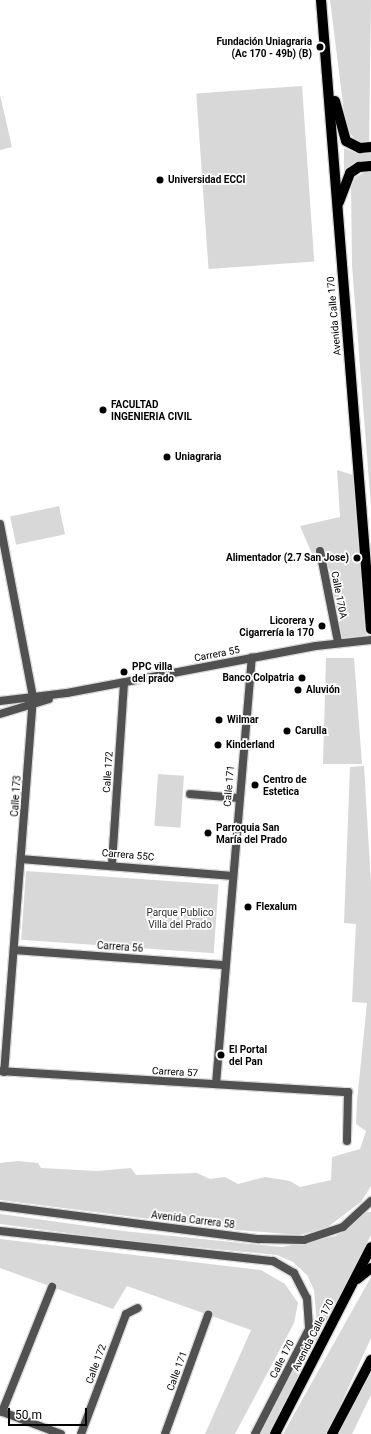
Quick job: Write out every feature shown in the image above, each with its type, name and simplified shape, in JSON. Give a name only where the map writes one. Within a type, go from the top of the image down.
[{"type":"main road","name":"Avenida Calle 170","points":[[321,0],[371,629]]},
{"type":"main road","points":[[326,61],[344,137],[353,146],[371,147]]},
{"type":"main road","points":[[338,209],[350,173],[359,167],[371,166]]},
{"type":"main road","name":"Avenida Calle 170","points":[[275,1434],[371,1247]]},
{"type":"main road","points":[[352,1284],[371,1268]]},
{"type":"main road","points":[[358,1385],[371,1352]]},
{"type":"main road","points":[[332,1434],[371,1360]]},
{"type":"street","name":"Calle 173","points":[[0,524],[33,701],[14,950],[2,1072]]},
{"type":"street","name":"Calle 170A","points":[[320,551],[338,642]]},
{"type":"street","name":"Carrera 55","points":[[0,714],[33,701],[67,693],[338,642],[371,640]]},
{"type":"street","name":"Calle 171","points":[[216,1084],[238,798],[252,658]]},
{"type":"street","name":"Calle 172","points":[[112,864],[124,682]]},
{"type":"street","name":"Carrera 55","points":[[0,701],[33,701]]},
{"type":"street","points":[[190,794],[238,798]]},
{"type":"street","name":"Carrera 55C","points":[[21,859],[112,864],[232,876]]},
{"type":"street","name":"Carrera 56","points":[[14,950],[225,965]]},
{"type":"street","name":"Carrera 57","points":[[2,1072],[348,1092],[347,1140]]},
{"type":"street","name":"Avenida Carrera 58","points":[[0,1206],[259,1239],[304,1240],[343,1227],[371,1201]]},
{"type":"street","name":"Calle 170","points":[[0,1231],[273,1261],[294,1273],[305,1289],[310,1309],[309,1329],[255,1434]]},
{"type":"street","points":[[52,1287],[1,1412],[61,1434]]},
{"type":"street","name":"Calle 172","points":[[82,1434],[126,1314],[138,1308]]},
{"type":"street","name":"Calle 171","points":[[165,1434],[208,1315]]},
{"type":"green space","points":[[330,0],[371,0],[369,143],[357,142],[346,128]]},
{"type":"green space","points":[[302,86],[314,262],[209,269],[196,93]]},
{"type":"green space","points":[[0,95],[12,147],[0,150]]},
{"type":"green space","points":[[344,148],[358,154],[371,153],[371,161],[359,162],[344,171]]},
{"type":"green space","points":[[365,172],[371,172],[371,507],[352,265],[351,187],[356,177]]},
{"type":"green space","points":[[337,470],[353,475],[359,512],[367,637],[340,638],[330,569],[315,561],[300,526],[340,517]]},
{"type":"green space","points":[[59,506],[65,534],[16,545],[10,516]]},
{"type":"green space","points":[[326,658],[354,658],[362,764],[323,764]]},
{"type":"green space","points":[[364,766],[371,883],[371,1186],[361,1202],[325,1229],[299,1235],[237,1230],[0,1200],[0,1163],[18,1161],[38,1163],[41,1168],[97,1171],[131,1168],[136,1175],[197,1173],[210,1179],[225,1177],[238,1184],[265,1177],[290,1181],[300,1187],[331,1180],[332,1157],[360,1149],[366,1131],[356,1124],[357,1101],[367,1003],[352,1002],[356,924],[344,923],[350,767]]},
{"type":"green space","points":[[158,774],[184,776],[180,828],[154,826]]},
{"type":"green space","name":"Parque Publico Villa del Prado","points":[[26,871],[219,884],[214,953],[21,940]]},
{"type":"green space","points":[[367,1212],[371,1212],[371,1235],[269,1434],[260,1434],[317,1325],[314,1290],[307,1275],[293,1262],[277,1255],[120,1240],[0,1224],[0,1214],[123,1231],[282,1247],[336,1236]]},
{"type":"green space","points":[[0,1239],[261,1270],[285,1284],[298,1303],[294,1323],[235,1434],[205,1434],[251,1330],[127,1286],[113,1309],[0,1268]]},
{"type":"green space","points":[[371,1277],[371,1338],[327,1434],[283,1434]]},
{"type":"green space","points":[[371,1373],[371,1395],[352,1434],[338,1434]]},
{"type":"place","name":"Fundación Uniagraria (Ac 170 - 49b) (B)","points":[[320,47]]},
{"type":"place","name":"Universidad ECCI","points":[[160,180]]},
{"type":"place","name":"FACULTAD INGENIERIA CIVIL","points":[[103,410]]},
{"type":"place","name":"Uniagraria","points":[[167,457]]},
{"type":"place","name":"Alimentador (2.7 San Jose)","points":[[357,558]]},
{"type":"place","name":"Licorera y Cigarrería la 170","points":[[322,626]]},
{"type":"place","name":"PPC villa del prado","points":[[124,672]]},
{"type":"place","name":"Banco Colpatria","points":[[302,678]]},
{"type":"place","name":"Aluvión","points":[[298,690]]},
{"type":"place","name":"Wilmar","points":[[219,720]]},
{"type":"place","name":"Carulla","points":[[287,731]]},
{"type":"place","name":"Kinderland","points":[[218,745]]},
{"type":"place","name":"Centro de Estetica","points":[[255,785]]},
{"type":"place","name":"Parroquia San María del Prado","points":[[208,833]]},
{"type":"place","name":"Flexalum","points":[[248,907]]},
{"type":"place","name":"El Portal del Pan","points":[[221,1055]]}]
